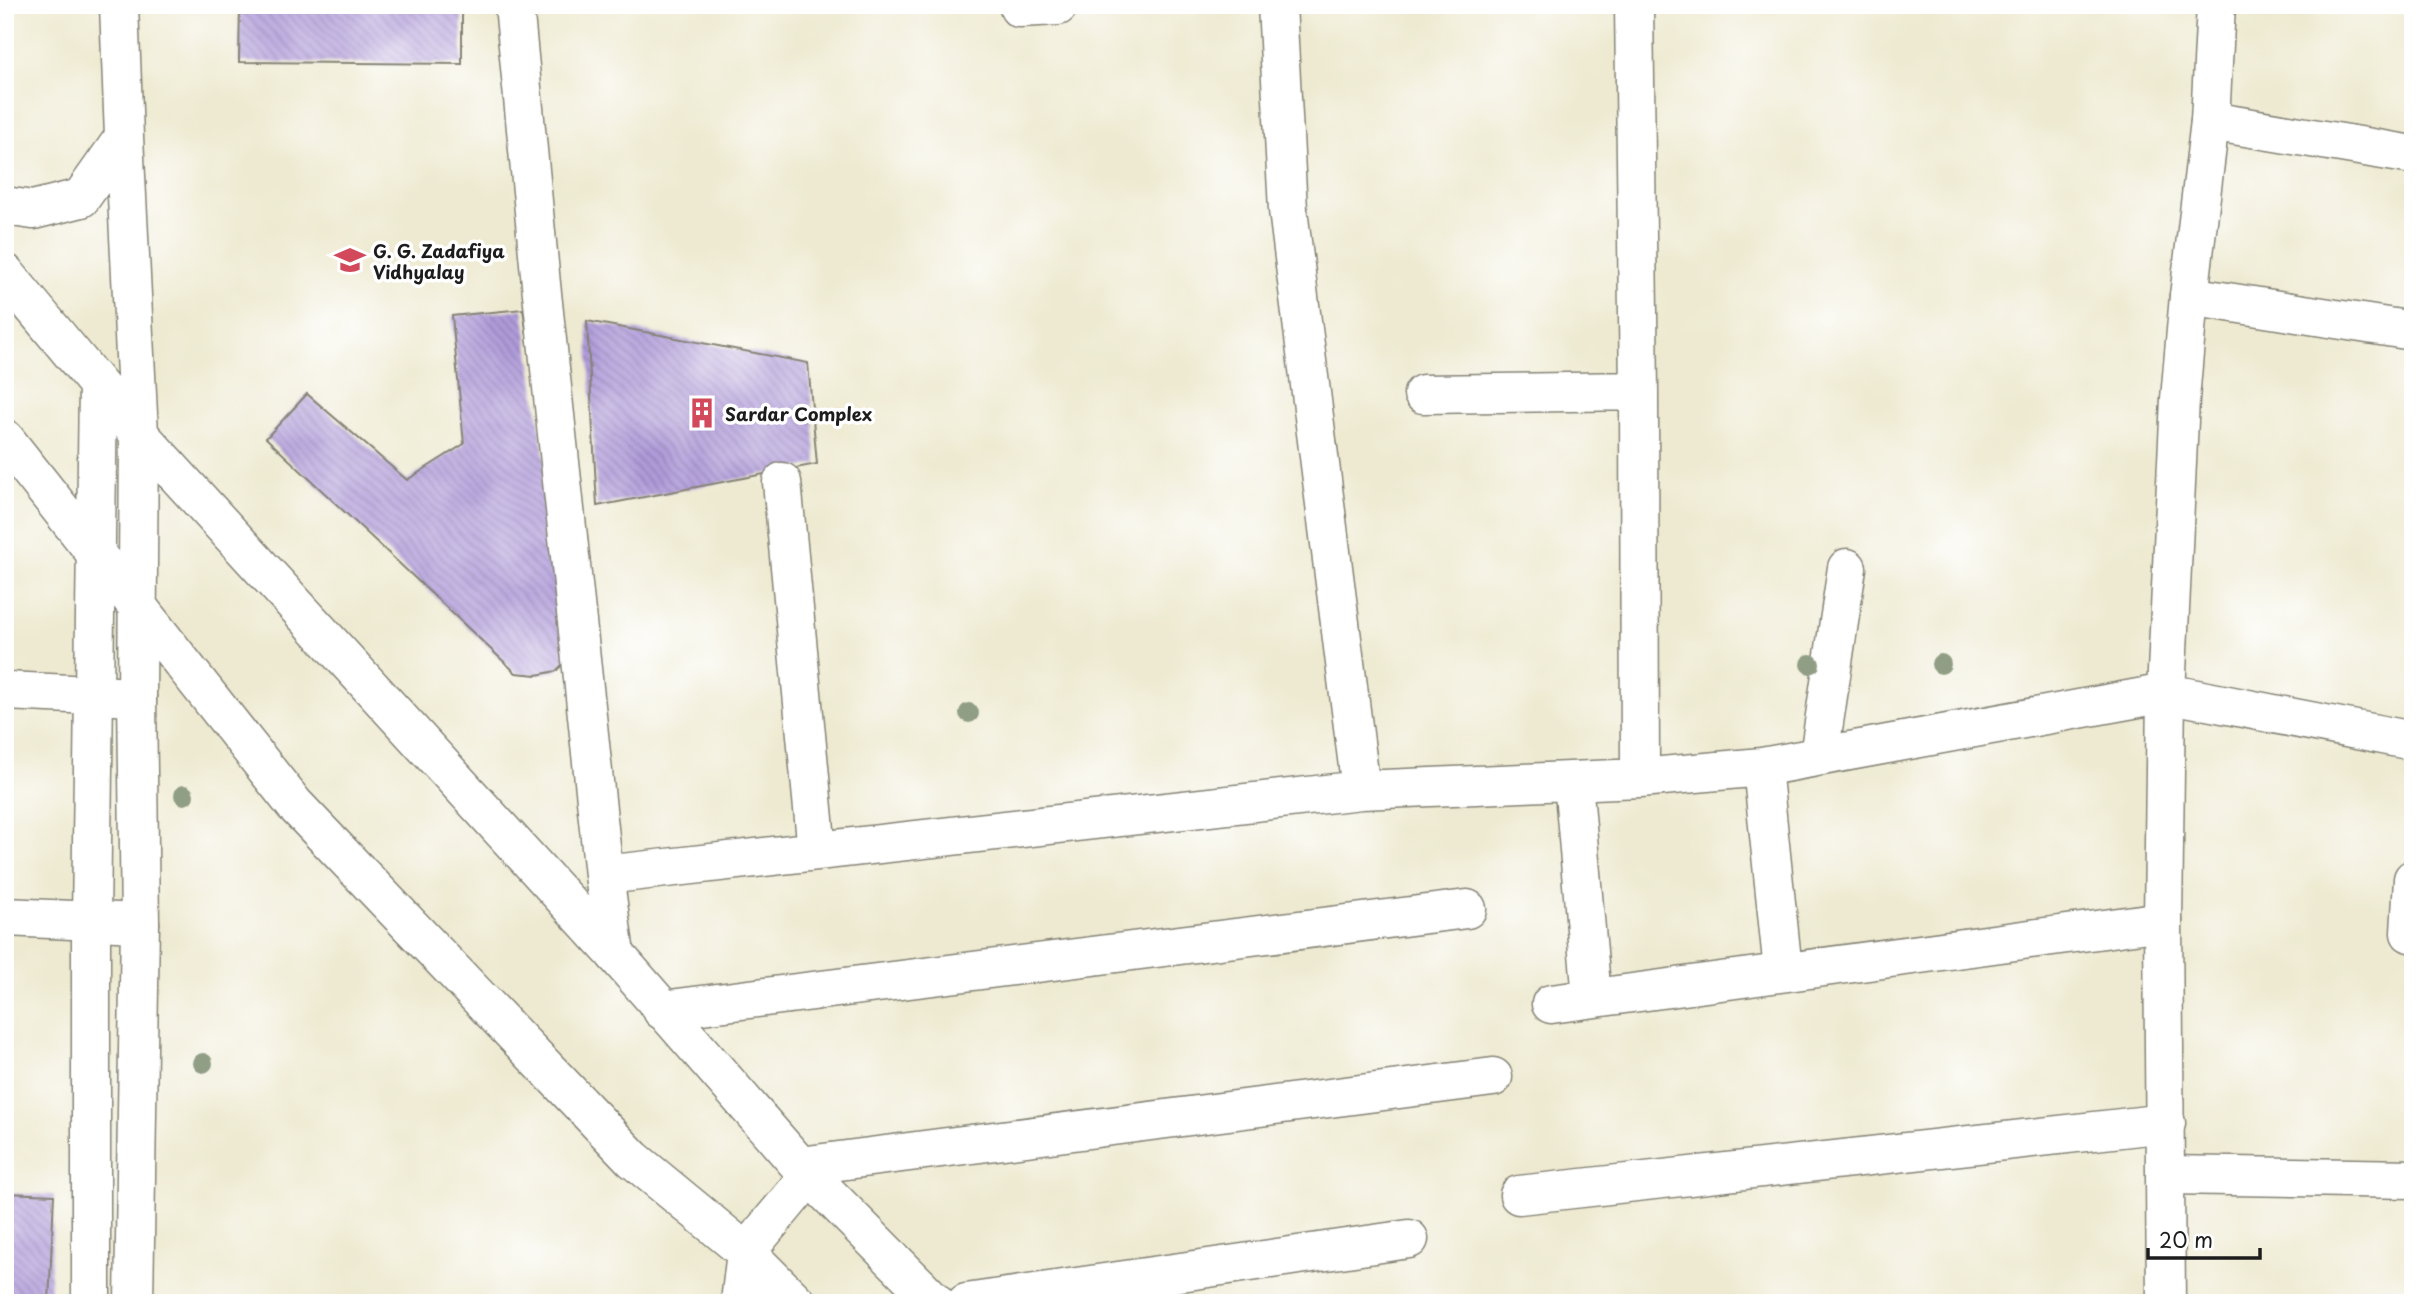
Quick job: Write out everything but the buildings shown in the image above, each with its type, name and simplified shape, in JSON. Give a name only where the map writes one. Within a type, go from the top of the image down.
[{"type":"street","points":[[119,5],[139,434],[137,696],[140,923],[134,1303]]},
{"type":"street","points":[[514,5],[541,284],[604,875],[615,954]]},
{"type":"street","points":[[1277,5],[1288,210],[1361,790]]},
{"type":"street","points":[[1634,5],[1640,778]]},
{"type":"street","points":[[2166,1303],[2163,921],[2165,693],[2180,399],[2189,296],[2210,121],[2216,5]]},
{"type":"street","points":[[1019,8],[1058,6]]},
{"type":"street","points":[[2210,121],[2413,156]]},
{"type":"street","points":[[5,206],[33,210],[81,198],[124,137]]},
{"type":"street","points":[[5,273],[139,434],[615,954],[805,1171],[936,1303]]},
{"type":"street","points":[[2189,296],[2413,331]]},
{"type":"street","points":[[91,1303],[91,920],[98,385]]},
{"type":"street","points":[[1423,394],[1639,391]]},
{"type":"street","points":[[5,439],[294,804],[633,1159],[746,1252],[797,1303]]},
{"type":"street","points":[[782,482],[817,851]]},
{"type":"street","points":[[1819,756],[1847,568]]},
{"type":"street","points":[[5,691],[137,696]]},
{"type":"street","points":[[604,875],[1361,790],[1640,778],[1762,767],[2165,693],[2413,741]]},
{"type":"street","points":[[1762,767],[1783,971]]},
{"type":"street","points":[[1573,780],[1592,998]]},
{"type":"street","points":[[2410,933],[2413,879]]},
{"type":"street","points":[[662,1010],[1466,909]]},
{"type":"street","points":[[5,917],[140,923]]},
{"type":"street","points":[[1551,1004],[2163,921]]},
{"type":"street","points":[[742,1303],[746,1252],[805,1171],[1493,1077]]},
{"type":"street","points":[[1519,1195],[2166,1123]]},
{"type":"street","points":[[2166,1175],[2413,1179]]},
{"type":"street","points":[[966,1303],[1409,1239]]},
{"type":"place","name":"G. G. Zadafiya Vidhyalay","points":[[350,260]]},
{"type":"place","name":"Sardar Complex","points":[[702,413]]}]
